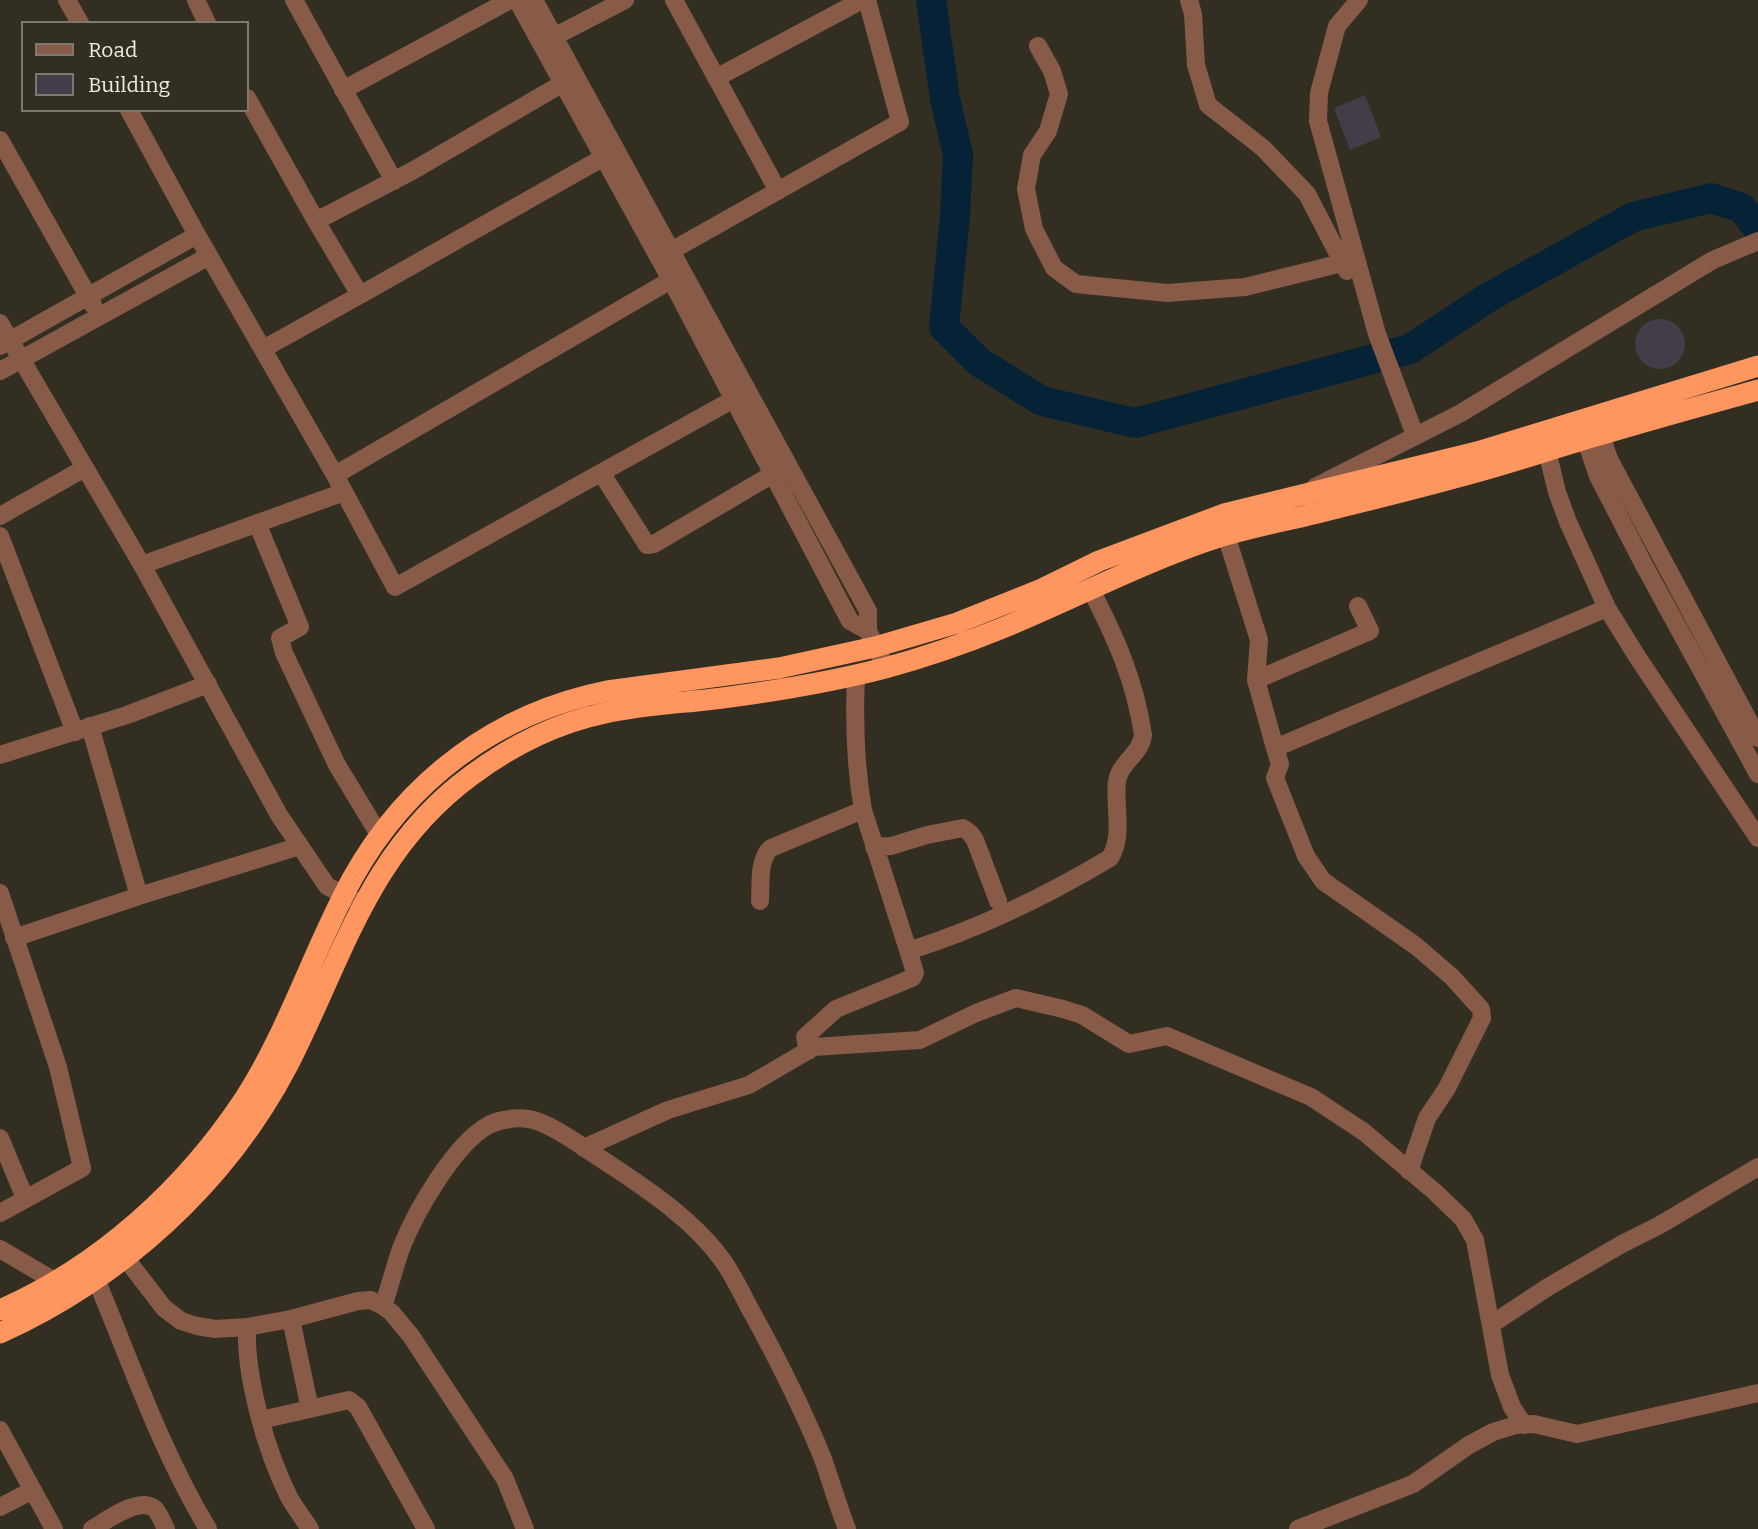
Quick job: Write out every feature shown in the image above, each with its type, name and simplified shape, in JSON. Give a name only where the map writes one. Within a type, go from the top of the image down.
[{"type":"highway","points":[[0,1310],[96,1279],[215,1141],[245,1098],[354,900],[415,825],[440,800],[502,754],[567,723],[602,713],[729,697],[856,674],[941,651],[1005,627],[1140,566],[1226,535],[1483,471],[1547,451],[1590,428],[1758,366]]},
{"type":"highway","points":[[354,900],[352,879],[380,836],[410,798],[441,769],[509,724],[552,705],[607,691],[779,668],[872,639],[957,623],[1042,589],[1099,561],[1224,514],[1477,452],[1758,390]]},
{"type":"highway","points":[[0,1333],[53,1292],[119,1250]]},
{"type":"street","points":[[67,0],[79,21]]},
{"type":"street","points":[[196,0],[206,21]]},
{"type":"street","points":[[294,0],[394,181]]},
{"type":"street","points":[[343,90],[510,0]]},
{"type":"street","points":[[517,0],[548,41],[665,255],[868,611],[872,639],[886,667]]},
{"type":"street","points":[[534,0],[548,41]]},
{"type":"street","points":[[548,41],[625,0]]},
{"type":"street","points":[[674,0],[778,191]]},
{"type":"street","points":[[665,255],[900,122],[865,0],[716,78]]},
{"type":"street","points":[[1189,0],[1196,65],[1208,105],[1263,148],[1307,194],[1342,263],[1370,306]]},
{"type":"street","points":[[1359,0],[1337,26],[1319,93],[1318,121],[1377,334],[1415,435]]},
{"type":"street","points":[[1038,46],[1052,71],[1059,94],[1048,131],[1032,155],[1026,189],[1034,229],[1054,268],[1076,284],[1167,293],[1245,287],[1342,263]]},
{"type":"street","points":[[316,220],[394,181],[569,80]]},
{"type":"street","points":[[248,100],[360,295]]},
{"type":"street","points":[[130,112],[197,235],[335,475],[395,587],[734,399]]},
{"type":"street","points":[[0,140],[100,316]]},
{"type":"street","points":[[263,349],[609,155]]},
{"type":"street","points":[[5,343],[197,235]]},
{"type":"street","points":[[1287,520],[1295,497],[1461,413],[1713,260],[1758,241]]},
{"type":"street","points":[[665,255],[671,280],[850,621],[872,639]]},
{"type":"street","points":[[0,371],[209,256]]},
{"type":"street","points":[[335,475],[671,280]]},
{"type":"street","points":[[0,323],[5,343],[21,359],[142,565],[279,815],[327,886],[354,900]]},
{"type":"street","points":[[1590,428],[1609,458],[1758,738]]},
{"type":"street","points":[[1590,428],[1598,477],[1758,774]]},
{"type":"street","points":[[1547,451],[1557,492],[1608,608],[1638,658],[1758,838]]},
{"type":"street","points":[[0,516],[85,468]]},
{"type":"street","points":[[602,474],[647,545],[654,544],[773,474]]},
{"type":"street","points":[[142,565],[344,492]]},
{"type":"street","points":[[257,523],[300,627],[280,638],[284,653],[337,765],[380,836]]},
{"type":"street","points":[[1226,535],[1259,640],[1256,680],[1280,764],[1275,778],[1306,856],[1323,881],[1416,946],[1452,977],[1481,1009],[1482,1018],[1447,1088],[1427,1118],[1409,1171]]},
{"type":"street","points":[[0,536],[82,729],[139,896]]},
{"type":"street","points":[[909,953],[961,934],[1056,888],[1110,858],[1114,852],[1118,828],[1117,783],[1120,770],[1142,744],[1143,735],[1119,645],[1090,588]]},
{"type":"street","points":[[1256,680],[1370,631],[1358,606]]},
{"type":"street","points":[[1275,748],[1608,608]]},
{"type":"street","points":[[808,1051],[805,1037],[836,1009],[912,978],[915,973],[863,810],[854,720],[856,674]]},
{"type":"street","points":[[0,755],[208,684]]},
{"type":"street","points":[[760,901],[766,852],[776,844],[863,810]]},
{"type":"street","points":[[874,847],[891,846],[963,828],[975,840],[998,901]]},
{"type":"street","points":[[14,938],[300,846]]},
{"type":"street","points":[[0,893],[58,1067],[82,1168],[0,1213]]},
{"type":"street","points":[[584,1148],[668,1110],[749,1085],[814,1046],[920,1040],[998,1003],[1016,998],[1082,1015],[1129,1044],[1167,1036],[1311,1097],[1364,1132],[1463,1219],[1475,1240],[1500,1375],[1513,1407],[1524,1425]]},
{"type":"street","points":[[383,1306],[402,1247],[421,1205],[447,1166],[487,1126],[529,1118],[555,1130],[660,1200],[702,1236],[724,1261],[773,1349],[823,1460],[847,1529]]},
{"type":"street","points":[[0,1138],[25,1198]]},
{"type":"street","points":[[1492,1324],[1548,1287],[1758,1167]]},
{"type":"street","points":[[0,1249],[53,1292]]},
{"type":"street","points":[[119,1250],[164,1308],[181,1321],[215,1329],[291,1320],[358,1301],[371,1300],[383,1306],[411,1336],[499,1468],[519,1524]]},
{"type":"street","points":[[96,1279],[189,1498],[208,1529]]},
{"type":"street","points":[[291,1320],[310,1409]]},
{"type":"street","points":[[247,1327],[246,1348],[261,1420],[289,1497],[310,1529]]},
{"type":"street","points":[[1298,1529],[1413,1484],[1469,1445],[1493,1432],[1534,1424],[1577,1434],[1758,1393]]},
{"type":"street","points":[[261,1420],[349,1400],[358,1407],[426,1529]]},
{"type":"street","points":[[0,1430],[54,1529]]},
{"type":"street","points":[[0,1507],[33,1490]]},
{"type":"street","points":[[92,1529],[133,1506],[145,1504],[155,1508],[166,1529]]},
{"type":"building","points":[[1365,95],[1381,137],[1350,150],[1334,108]]},
{"type":"building","points":[[1660,319],[1677,327],[1685,344],[1677,361],[1660,369],[1643,361],[1635,344],[1643,327]]},
{"type":"waterway","points":[[931,0],[945,99],[958,155],[944,327],[979,362],[1042,401],[1135,423],[1410,349],[1489,297],[1633,217],[1711,198],[1742,208],[1758,229]]}]
